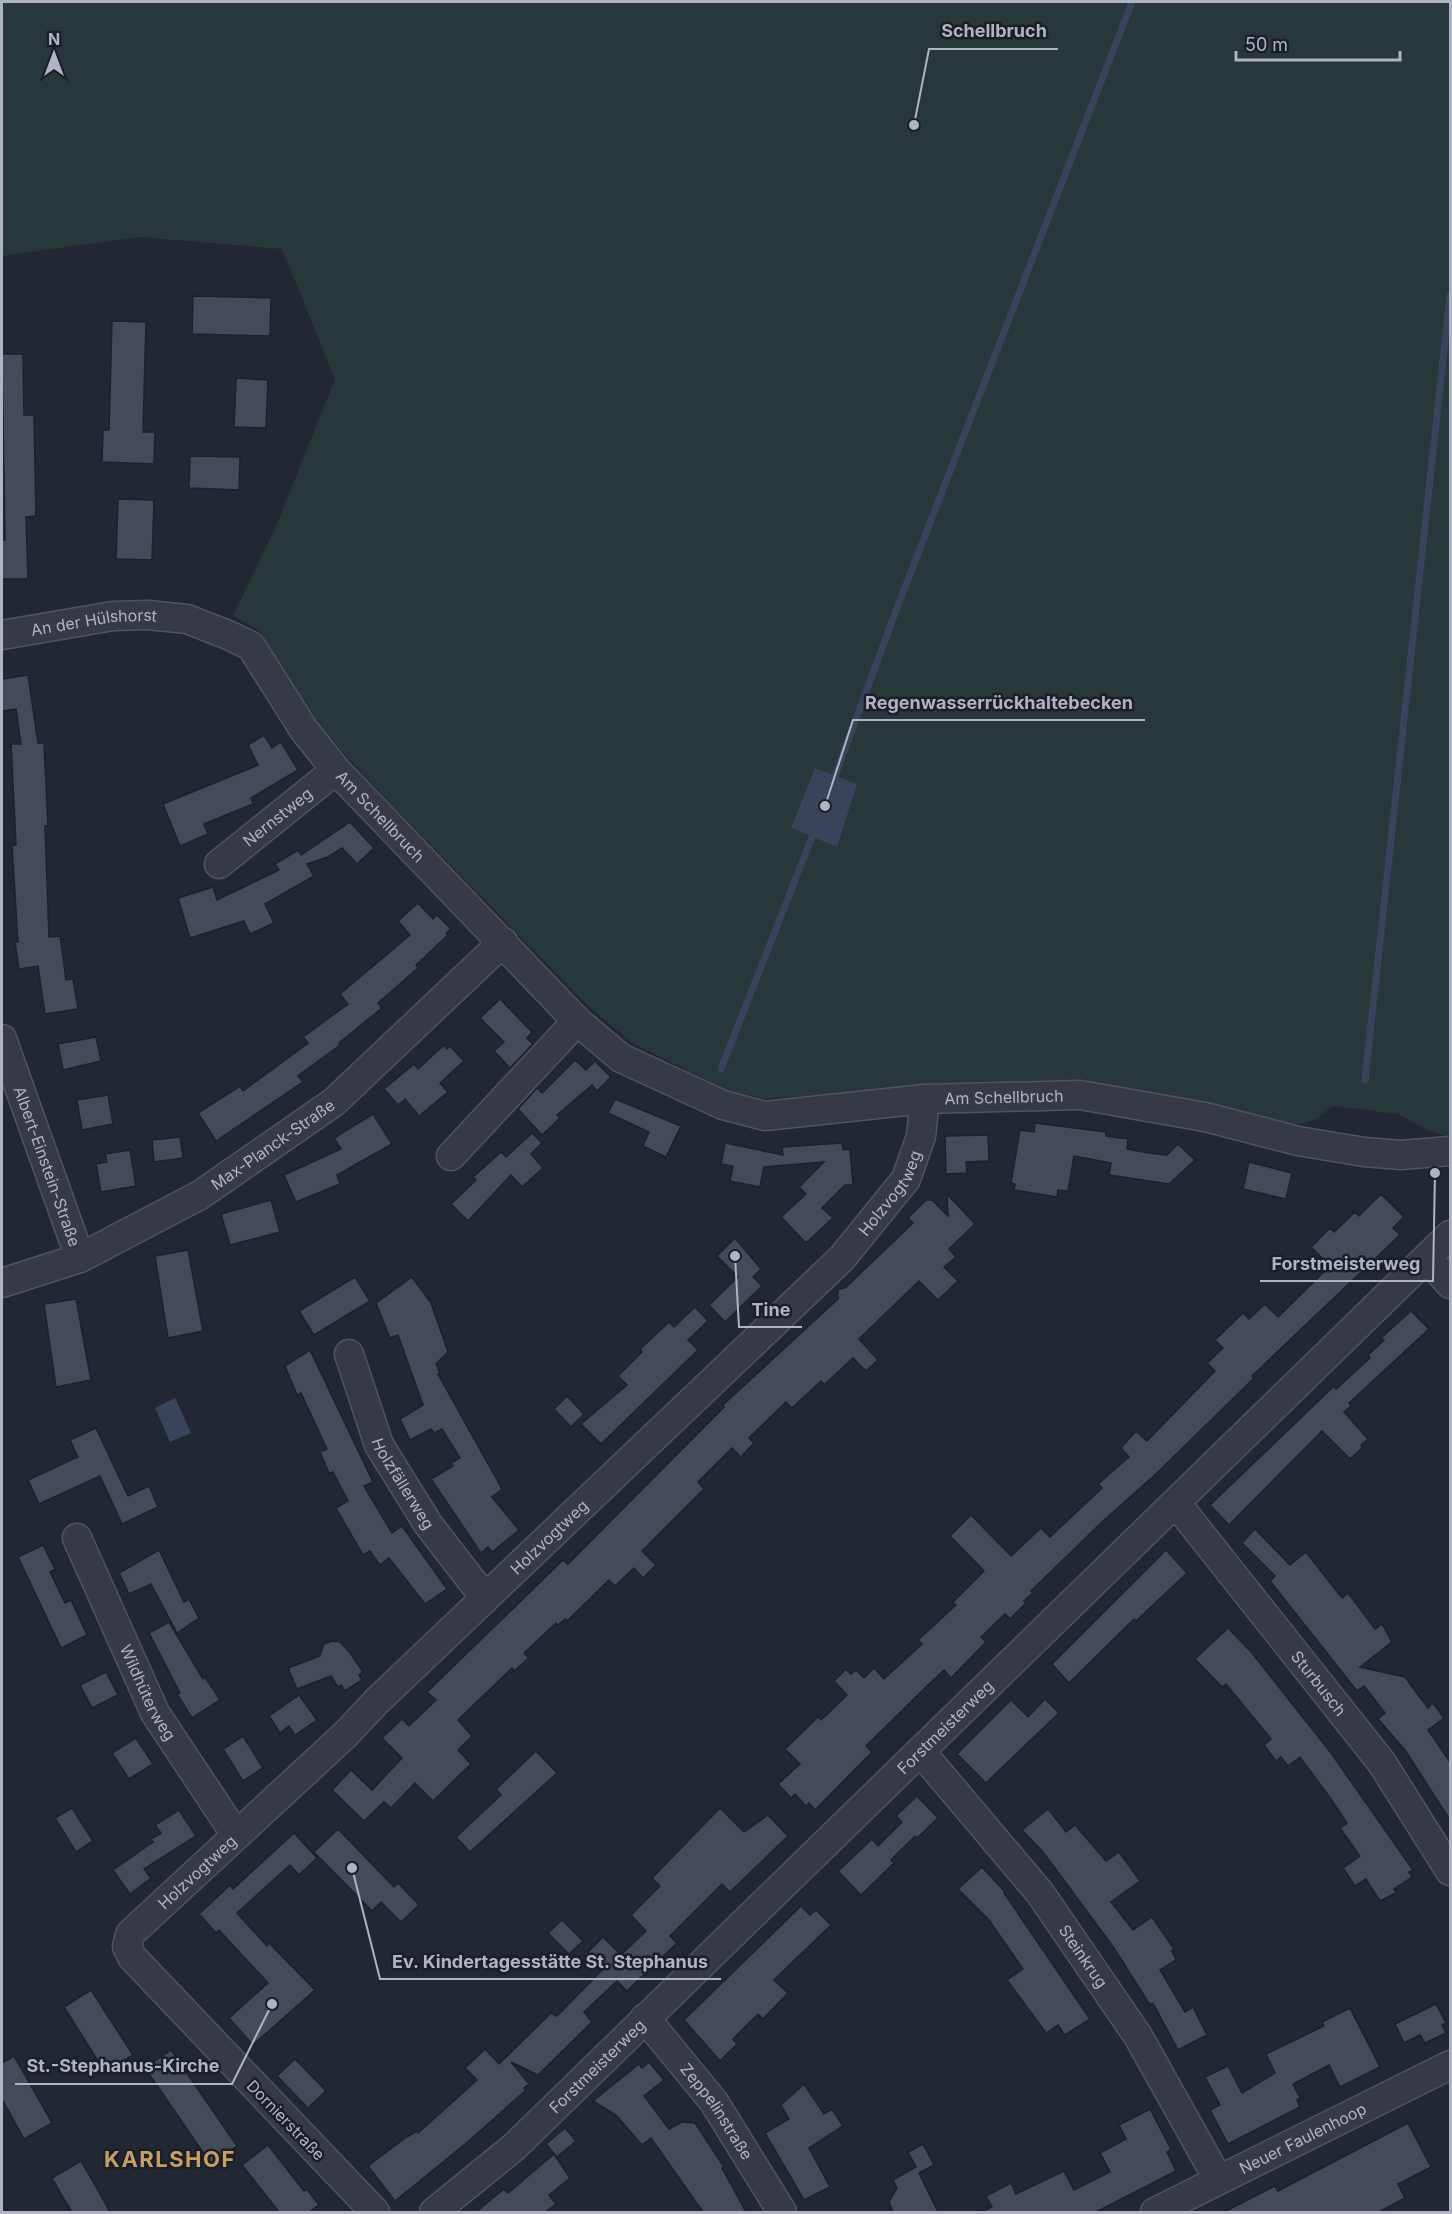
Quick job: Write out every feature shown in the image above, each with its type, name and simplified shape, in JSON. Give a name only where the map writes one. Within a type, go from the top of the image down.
[{"type":"street","name":"An der Hülshorst","points":[[2,635],[113,616],[148,615],[187,619]]},
{"type":"street","name":"Am Schellbruch","points":[[187,619],[251,646],[303,730],[336,770],[577,1021],[630,1063],[723,1105],[765,1116],[926,1099],[1080,1095],[1205,1117],[1298,1141],[1364,1152],[1401,1155],[1450,1151]]},
{"type":"street","name":"Nernstweg","points":[[219,864],[336,770]]},
{"type":"street","name":"Max-Planck-Straße","points":[[2,1284],[80,1258],[200,1195],[334,1102],[503,942]]},
{"type":"street","points":[[451,1156],[577,1021]]},
{"type":"street","name":"Albert-Einstein-Straße","points":[[2,1039],[80,1258]]},
{"type":"street","name":"Holzvogtweg","points":[[127,1947],[130,1934],[346,1734],[376,1702],[842,1258],[906,1179],[921,1136],[926,1099]]},
{"type":"street","name":"Forstmeisterweg","points":[[434,2212],[514,2147],[1428,1259],[1450,1235]]},
{"type":"street","points":[[1428,1259],[1450,1284]]},
{"type":"street","name":"Holzfällerweg","points":[[349,1354],[379,1445],[428,1524],[485,1598]]},
{"type":"street","name":"Sturbusch","points":[[1176,1503],[1382,1763],[1450,1871]]},
{"type":"street","name":"Wildhüterweg","points":[[77,1538],[155,1713],[236,1835]]},
{"type":"street","name":"Steinkrug","points":[[921,1752],[1040,1893],[1138,2036],[1218,2180]]},
{"type":"street","name":"Dornierstraße","points":[[127,1947],[132,1957],[375,2212]]},
{"type":"street","name":"Zeppelinstraße","points":[[645,2018],[714,2102],[782,2212]]},
{"type":"street","name":"Neuer Faulenhoop","points":[[1155,2212],[1450,2065]]},
{"type":"shaded area","points":[[2,2],[1450,2],[1450,1137],[1427,1130],[1398,1114],[1333,1106],[1315,1120],[1295,1125],[1207,1104],[1081,1082],[934,1086],[765,1099],[728,1091],[631,1042],[587,1005],[386,799],[316,723],[260,631],[233,616],[277,524],[335,379],[282,249],[139,237],[2,256]]},
{"type":"water","points":[[815,768],[857,784],[837,847],[791,828]]},
{"type":"water","points":[[175,1398],[191,1433],[170,1442],[155,1408]]},
{"type":"building","points":[[193,296],[271,298],[270,336],[192,334]]},
{"type":"building","points":[[112,321],[146,322],[143,432],[155,432],[154,464],[102,462],[103,430],[109,430]]},
{"type":"building","points":[[2,354],[23,354],[24,415],[34,415],[36,516],[26,517],[28,579],[2,579],[2,540],[5,540]]},
{"type":"building","points":[[236,378],[268,380],[266,428],[234,427]]},
{"type":"building","points":[[190,456],[240,457],[239,490],[189,488]]},
{"type":"building","points":[[118,499],[154,500],[152,560],[116,559]]},
{"type":"building","points":[[28,675],[38,743],[44,743],[48,826],[45,826],[49,937],[60,936],[66,980],[73,979],[78,1009],[45,1014],[38,966],[19,969],[15,942],[18,942],[12,846],[16,845],[11,744],[21,744],[16,709],[2,711],[2,679]]},
{"type":"building","points":[[264,735],[272,748],[281,742],[298,770],[251,798],[253,804],[204,824],[208,834],[180,846],[163,804],[258,765],[248,745]]},
{"type":"building","points":[[350,822],[374,848],[357,864],[342,848],[328,857],[307,864],[314,876],[265,904],[274,923],[250,934],[244,921],[190,938],[178,898],[213,887],[217,900],[279,870],[275,864],[298,850],[301,855]]},
{"type":"building","points":[[418,903],[433,919],[437,915],[451,929],[446,933],[448,935],[416,965],[418,968],[378,1003],[382,1008],[339,1043],[340,1045],[298,1076],[303,1082],[216,1141],[198,1113],[240,1086],[243,1091],[308,1043],[303,1037],[348,1004],[340,994],[410,935],[398,921]]},
{"type":"building","points":[[500,999],[532,1032],[527,1038],[533,1044],[510,1068],[494,1051],[504,1042],[480,1018]]},
{"type":"building","points":[[96,1037],[101,1061],[63,1070],[58,1044]]},
{"type":"building","points":[[444,1045],[447,1049],[450,1046],[464,1061],[440,1083],[448,1092],[419,1116],[405,1099],[398,1105],[384,1089],[414,1064],[418,1069]]},
{"type":"building","points":[[575,1060],[586,1070],[595,1061],[611,1077],[597,1091],[592,1085],[557,1115],[560,1118],[542,1135],[518,1109],[537,1088],[542,1093]]},
{"type":"building","points":[[108,1095],[113,1124],[82,1130],[77,1100]]},
{"type":"building","points":[[615,1099],[681,1126],[666,1157],[643,1146],[649,1132],[608,1113]]},
{"type":"building","points":[[373,1114],[392,1144],[337,1175],[340,1184],[296,1202],[284,1175],[341,1149],[334,1138]]},
{"type":"building","points":[[1035,1123],[1106,1132],[1106,1136],[1128,1139],[1127,1149],[1148,1153],[1167,1155],[1178,1144],[1195,1160],[1169,1184],[1109,1175],[1111,1163],[1074,1156],[1068,1191],[1058,1190],[1057,1197],[1014,1190],[1015,1184],[1011,1183],[1020,1130],[1034,1132]]},
{"type":"building","points":[[532,1133],[542,1143],[531,1154],[543,1168],[522,1187],[511,1175],[468,1221],[451,1204],[476,1180],[473,1177],[501,1152],[506,1157]]},
{"type":"building","points":[[988,1135],[989,1161],[966,1162],[967,1173],[946,1174],[945,1136]]},
{"type":"building","points":[[180,1137],[183,1158],[154,1162],[152,1140]]},
{"type":"building","points":[[725,1143],[783,1155],[782,1147],[842,1143],[843,1150],[850,1149],[853,1185],[845,1185],[822,1208],[833,1218],[806,1243],[781,1217],[806,1194],[799,1187],[824,1162],[764,1167],[760,1187],[730,1181],[733,1166],[721,1164]]},
{"type":"building","points":[[130,1150],[136,1186],[101,1192],[96,1164],[107,1162],[105,1154]]},
{"type":"building","points":[[1249,1162],[1292,1173],[1286,1199],[1243,1189]]},
{"type":"building","points":[[947,1194],[975,1224],[949,1249],[956,1257],[944,1267],[958,1281],[938,1300],[919,1281],[859,1339],[878,1360],[866,1371],[853,1358],[824,1385],[821,1381],[792,1408],[786,1402],[749,1438],[754,1443],[741,1457],[732,1448],[698,1482],[704,1489],[642,1551],[656,1565],[643,1578],[634,1568],[615,1586],[609,1580],[567,1621],[565,1619],[558,1625],[556,1623],[524,1653],[529,1658],[514,1671],[512,1668],[458,1720],[472,1736],[458,1750],[471,1764],[433,1801],[415,1783],[391,1808],[384,1802],[364,1821],[332,1790],[351,1770],[372,1790],[402,1758],[382,1738],[402,1719],[409,1726],[436,1700],[427,1692],[563,1560],[568,1564],[724,1407],[723,1405],[838,1299],[838,1289],[845,1288],[913,1223],[908,1218],[926,1200],[932,1200],[948,1216]]},
{"type":"building","points":[[1381,1194],[1404,1217],[1393,1228],[1400,1235],[1252,1376],[1254,1378],[1157,1473],[1102,1522],[1031,1591],[1033,1593],[1024,1601],[1026,1603],[1010,1619],[1005,1614],[981,1637],[986,1642],[951,1678],[944,1670],[927,1686],[866,1746],[872,1752],[815,1810],[809,1803],[806,1806],[795,1794],[791,1798],[778,1784],[800,1764],[785,1749],[818,1717],[821,1720],[847,1695],[834,1681],[846,1669],[851,1674],[856,1670],[864,1678],[874,1668],[884,1679],[922,1644],[918,1640],[956,1605],[953,1602],[984,1571],[950,1536],[971,1515],[1011,1556],[1041,1528],[1050,1537],[1102,1488],[1098,1484],[1129,1457],[1121,1448],[1136,1431],[1147,1441],[1215,1371],[1207,1363],[1223,1348],[1215,1340],[1243,1313],[1249,1319],[1265,1304],[1278,1317],[1330,1266],[1311,1247],[1330,1228],[1334,1232],[1355,1212],[1359,1216]]},
{"type":"building","points":[[271,1200],[280,1232],[230,1245],[221,1214]]},
{"type":"building","points":[[735,1238],[761,1269],[753,1277],[762,1286],[725,1322],[709,1305],[738,1277],[717,1256]]},
{"type":"building","points":[[188,1250],[203,1331],[168,1338],[155,1256]]},
{"type":"building","points":[[355,1277],[370,1301],[314,1335],[299,1311]]},
{"type":"building","points":[[412,1277],[431,1303],[448,1352],[436,1364],[440,1373],[438,1374],[502,1489],[492,1497],[519,1530],[492,1552],[488,1547],[481,1553],[431,1479],[453,1466],[451,1463],[460,1458],[442,1429],[434,1433],[431,1429],[410,1440],[400,1419],[423,1405],[398,1335],[390,1338],[376,1303]]},
{"type":"building","points":[[76,1299],[91,1380],[56,1387],[44,1304]]},
{"type":"building","points":[[695,1307],[708,1321],[688,1340],[698,1350],[601,1444],[581,1424],[627,1385],[618,1376],[642,1352],[640,1349],[669,1322],[674,1327]]},
{"type":"building","points":[[1411,1311],[1429,1329],[1349,1403],[1351,1406],[1344,1412],[1368,1439],[1361,1445],[1362,1448],[1350,1459],[1322,1431],[1229,1525],[1210,1505],[1334,1386],[1336,1389],[1370,1358],[1368,1355],[1384,1340],[1381,1338]]},
{"type":"building","points":[[310,1350],[373,1482],[364,1486],[392,1533],[402,1526],[447,1589],[425,1604],[389,1558],[380,1565],[370,1551],[363,1555],[336,1508],[348,1501],[333,1472],[329,1473],[320,1452],[327,1449],[301,1393],[297,1395],[285,1366]]},
{"type":"building","points":[[567,1396],[584,1414],[571,1427],[554,1409]]},
{"type":"building","points":[[96,1428],[128,1496],[149,1486],[158,1507],[122,1524],[100,1476],[39,1504],[28,1480],[78,1457],[70,1440]]},
{"type":"building","points":[[1255,1529],[1290,1565],[1306,1552],[1342,1598],[1348,1593],[1375,1629],[1382,1624],[1392,1642],[1360,1667],[1405,1677],[1428,1708],[1433,1703],[1444,1718],[1428,1730],[1450,1762],[1450,1820],[1405,1750],[1378,1719],[1385,1713],[1364,1686],[1357,1691],[1270,1581],[1275,1576],[1242,1543]]},
{"type":"building","points":[[43,1545],[55,1569],[50,1572],[65,1603],[71,1600],[87,1635],[61,1648],[18,1557]]},
{"type":"building","points":[[159,1550],[184,1602],[189,1599],[199,1618],[177,1633],[151,1584],[129,1594],[119,1573]]},
{"type":"building","points":[[1166,1550],[1187,1573],[1136,1621],[1134,1619],[1069,1683],[1052,1664]]},
{"type":"building","points":[[169,1622],[203,1679],[205,1677],[220,1700],[192,1718],[177,1694],[180,1693],[149,1633]]},
{"type":"building","points":[[1228,1628],[1252,1653],[1331,1753],[1413,1870],[1409,1872],[1412,1877],[1394,1889],[1396,1893],[1380,1901],[1366,1879],[1355,1886],[1343,1868],[1360,1856],[1340,1828],[1347,1823],[1331,1799],[1300,1757],[1288,1766],[1281,1757],[1276,1761],[1264,1745],[1271,1739],[1226,1684],[1222,1687],[1195,1659]]},
{"type":"building","points":[[332,1641],[340,1642],[350,1653],[363,1672],[359,1675],[362,1680],[345,1691],[341,1685],[338,1687],[331,1676],[297,1689],[288,1668],[320,1656],[324,1644]]},
{"type":"building","points":[[106,1672],[118,1695],[92,1708],[80,1685]]},
{"type":"building","points":[[299,1695],[317,1720],[295,1735],[289,1726],[280,1733],[269,1716]]},
{"type":"building","points":[[1045,1699],[1059,1713],[986,1783],[957,1754],[1011,1700],[1028,1717]]},
{"type":"building","points":[[243,1736],[263,1768],[243,1781],[223,1749]]},
{"type":"building","points":[[136,1738],[153,1764],[129,1779],[112,1753]]},
{"type":"building","points":[[536,1751],[557,1773],[470,1852],[456,1837],[501,1795],[496,1789]]},
{"type":"building","points":[[917,1796],[938,1818],[917,1838],[915,1836],[891,1860],[894,1863],[861,1895],[838,1871],[872,1839],[878,1846],[902,1822],[896,1816]]},
{"type":"building","points":[[72,1808],[93,1841],[76,1852],[55,1818]]},
{"type":"building","points":[[720,1808],[744,1832],[768,1815],[788,1836],[730,1892],[722,1884],[670,1936],[677,1943],[627,1991],[617,1981],[584,2012],[592,2022],[538,2075],[511,2062],[529,2084],[524,2088],[526,2090],[470,2140],[395,2201],[368,2166],[405,2138],[417,2131],[418,2133],[477,2080],[465,2068],[485,2049],[499,2064],[551,2013],[557,2016],[604,1968],[588,1952],[603,1937],[621,1955],[646,1931],[631,1915],[660,1886],[652,1878]]},
{"type":"building","points":[[1048,1809],[1066,1832],[1075,1825],[1106,1861],[1119,1852],[1140,1881],[1111,1902],[1133,1930],[1152,1917],[1174,1949],[1172,1951],[1176,1960],[1160,1970],[1185,2012],[1193,2007],[1207,2035],[1178,2050],[1153,2003],[1150,2005],[1114,1948],[1043,1852],[1022,1830]]},
{"type":"building","points":[[179,1810],[196,1836],[144,1869],[151,1878],[130,1894],[113,1870],[153,1842],[151,1839],[161,1833],[155,1825]]},
{"type":"building","points":[[338,1829],[394,1887],[398,1883],[419,1905],[401,1922],[381,1902],[372,1911],[314,1852]]},
{"type":"building","points":[[294,1833],[317,1858],[299,1875],[290,1865],[237,1913],[267,1946],[269,1943],[315,1990],[253,2045],[229,2018],[268,1983],[219,1930],[216,1933],[199,1914],[230,1885],[233,1889]]},
{"type":"building","points":[[982,1867],[1005,1892],[1090,2019],[1065,2035],[1058,2025],[1046,2033],[1007,1980],[1023,1969],[989,1920],[958,1889]]},
{"type":"building","points":[[801,1906],[810,1915],[816,1910],[831,1925],[774,1980],[788,1993],[763,2019],[758,2014],[733,2039],[737,2044],[720,2061],[684,2020]]},
{"type":"building","points":[[562,1920],[583,1941],[569,1954],[548,1933]]},
{"type":"building","points":[[91,1990],[133,2055],[105,2072],[64,2007]]},
{"type":"building","points":[[1436,2004],[1446,2023],[1442,2025],[1446,2033],[1425,2043],[1420,2035],[1404,2043],[1395,2024]]},
{"type":"building","points":[[1350,2008],[1380,2067],[1340,2087],[1329,2065],[1293,2084],[1300,2098],[1297,2100],[1300,2107],[1228,2144],[1210,2110],[1220,2105],[1205,2077],[1228,2066],[1242,2093],[1275,2073],[1266,2054],[1324,2026],[1322,2022]]},
{"type":"building","points":[[171,2050],[237,2146],[211,2164],[145,2068]]},
{"type":"building","points":[[14,2056],[52,2123],[24,2139],[2,2099],[2,2063]]},
{"type":"building","points":[[295,2059],[326,2091],[308,2108],[277,2076]]},
{"type":"building","points":[[649,2062],[664,2080],[644,2096],[669,2129],[682,2122],[695,2123],[724,2167],[722,2168],[746,2212],[703,2212],[651,2138],[642,2145],[616,2115],[593,2101],[639,2064],[642,2068]]},
{"type":"building","points":[[804,2084],[824,2114],[832,2109],[843,2126],[809,2148],[830,2187],[804,2200],[765,2133],[789,2119],[781,2105]]},
{"type":"building","points":[[1150,2109],[1171,2149],[1167,2152],[1176,2171],[1096,2212],[981,2212],[992,2207],[986,2196],[1011,2183],[1016,2194],[1064,2171],[1074,2190],[1110,2172],[1100,2153],[1126,2139],[1119,2125]]},
{"type":"building","points":[[1408,2123],[1431,2167],[1398,2184],[1405,2198],[1379,2212],[1224,2212],[1275,2186],[1278,2191]]},
{"type":"building","points":[[565,2128],[576,2141],[557,2157],[546,2144]]},
{"type":"building","points":[[923,2144],[934,2165],[919,2173],[938,2212],[893,2212],[889,2202],[897,2188],[893,2180],[916,2167],[908,2152]]},
{"type":"building","points":[[268,2145],[304,2191],[307,2189],[319,2205],[309,2212],[279,2212],[242,2165]]},
{"type":"building","points":[[554,2154],[570,2178],[549,2195],[556,2204],[545,2212],[476,2212],[504,2189],[508,2193]]},
{"type":"building","points":[[81,2161],[110,2212],[72,2212],[61,2194],[52,2178]]},
{"type":"waterway","points":[[835,776],[897,608],[1132,2]]},
{"type":"waterway","points":[[1365,1080],[1450,295]]},
{"type":"waterway","points":[[721,1069],[812,837]]},
{"type":"place","name":"Schellbruch","points":[[914,125]]},
{"type":"place","name":"Regenwasserrückhaltebecken","points":[[825,806]]},
{"type":"place","name":"Forstmeisterweg","points":[[1435,1173]]},
{"type":"place","name":"Tine","points":[[735,1256]]},
{"type":"place","name":"Ev. Kindertagesstätte St. Stephanus","points":[[352,1868]]},
{"type":"place","name":"St.-Stephanus-Kirche","points":[[272,2004]]},
{"type":"district","name":"KARLSHOF","points":[[170,2159]]}]
